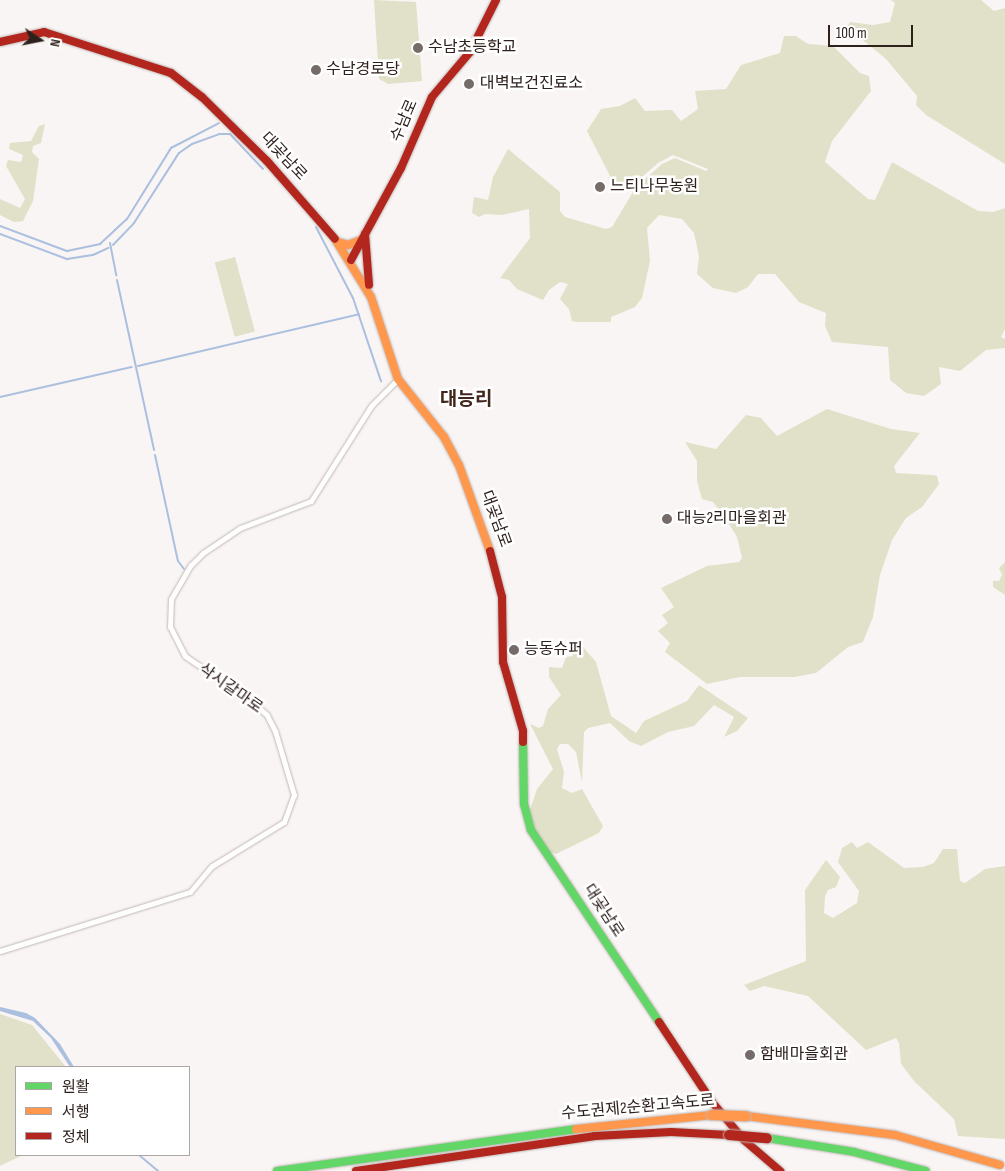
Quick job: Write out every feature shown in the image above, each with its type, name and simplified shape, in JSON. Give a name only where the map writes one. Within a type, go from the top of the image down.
[{"type":"main road","name":"수남로","points":[[351,260],[401,168],[432,97],[470,52],[496,0]]},
{"type":"main road","name":"대곶남로","points":[[0,42],[44,32],[171,73],[232,125],[338,242],[351,260],[371,297],[398,379],[452,449],[494,561],[502,597],[503,662],[523,730],[524,804],[531,830],[712,1102],[739,1135],[780,1171]]},
{"type":"main road","points":[[338,242],[348,245],[363,237],[371,297]]},
{"type":"main road","name":"수도권제2순환고속도로","points":[[277,1171],[624,1122],[712,1115],[746,1116],[895,1135],[1000,1165]]},
{"type":"main road","name":"수도권제2순환고속도로","points":[[356,1171],[595,1136],[671,1132],[767,1138],[854,1152],[926,1171]]},
{"type":"street","name":"삭시갈마로","points":[[0,951],[190,892],[212,866],[284,822],[294,795],[275,731],[266,715],[252,702],[185,656],[176,643],[170,627],[171,599],[190,564],[203,553],[240,528],[311,501],[371,406],[398,379]]},
{"type":"green space","points":[[374,0],[416,2],[422,81],[388,84],[379,79]]},
{"type":"green space","points":[[891,0],[981,0],[994,11],[1005,8],[1005,164],[926,115],[916,105],[917,96],[886,59],[847,27],[850,22],[873,25],[890,22],[895,3]]},
{"type":"green space","points":[[784,36],[796,36],[808,44],[833,46],[860,73],[869,76],[871,91],[832,141],[825,162],[868,199],[875,200],[892,162],[978,211],[993,212],[1005,208],[1005,329],[1001,337],[1005,339],[1005,348],[986,350],[960,371],[939,367],[941,384],[924,396],[906,393],[890,380],[888,347],[832,342],[825,326],[826,313],[799,302],[775,274],[758,274],[748,287],[736,293],[713,288],[697,274],[699,256],[694,233],[682,219],[659,215],[647,228],[650,261],[642,298],[635,307],[611,317],[611,322],[577,322],[572,321],[569,309],[560,299],[568,284],[560,282],[549,290],[543,300],[517,289],[509,280],[500,278],[530,238],[529,209],[502,215],[485,214],[479,217],[472,213],[474,197],[488,200],[493,177],[508,149],[560,192],[560,211],[565,217],[606,229],[612,227],[636,187],[662,164],[675,158],[706,171],[708,169],[673,155],[658,163],[628,189],[614,192],[609,174],[587,131],[601,109],[620,106],[635,98],[645,111],[672,110],[681,121],[698,109],[695,91],[726,89],[741,65],[780,53]]},
{"type":"green space","points":[[45,124],[41,143],[33,146],[32,152],[39,159],[33,201],[23,221],[14,222],[0,215],[0,199],[20,208],[25,199],[6,166],[8,160],[21,162],[23,155],[9,149],[10,143],[31,141],[39,126]]},
{"type":"green space","points":[[235,257],[255,331],[235,337],[215,262]]},
{"type":"green space","points":[[827,409],[891,429],[920,433],[894,466],[896,473],[937,476],[939,484],[922,507],[906,518],[892,540],[880,575],[873,617],[863,642],[848,647],[816,673],[794,677],[740,677],[707,684],[665,652],[670,643],[658,631],[668,623],[662,615],[674,607],[661,588],[707,566],[739,562],[742,558],[737,537],[724,516],[713,502],[702,499],[697,481],[697,461],[685,442],[716,449],[746,415],[761,418],[777,436]]},
{"type":"green space","points":[[1005,562],[1005,595],[993,587],[993,581],[999,581],[1002,575],[999,568]]},
{"type":"green space","points":[[569,642],[583,647],[596,662],[611,716],[636,733],[644,721],[687,701],[699,685],[748,718],[737,731],[724,737],[734,717],[714,705],[694,726],[668,732],[641,746],[629,741],[610,723],[588,728],[584,732],[582,782],[576,752],[568,744],[560,744],[557,749],[564,772],[562,788],[572,793],[582,789],[603,826],[599,833],[556,854],[550,852],[534,827],[529,813],[537,789],[553,769],[530,724],[539,728],[543,726],[548,709],[561,695],[549,677],[549,667],[562,668],[566,657],[573,656]]},
{"type":"green space","points":[[852,842],[857,848],[868,842],[904,868],[923,867],[934,863],[943,849],[957,849],[960,881],[965,883],[985,869],[1005,866],[1005,1139],[958,1136],[954,1119],[914,1081],[901,1064],[899,1043],[896,1038],[866,1050],[808,996],[764,986],[750,991],[744,985],[806,961],[805,890],[826,860],[840,877],[836,887],[828,890],[825,896],[824,913],[833,918],[857,903],[859,891],[838,862],[842,848]]},
{"type":"green space","points":[[0,1014],[32,1025],[65,1066],[15,1066],[15,1156],[21,1156],[0,1166]]},
{"type":"water","points":[[0,1007],[26,1013],[35,1018],[60,1044],[73,1066],[69,1066],[51,1038],[33,1021],[0,1011]]},
{"type":"waterway","points":[[0,226],[67,251],[100,244],[127,219],[171,148],[219,123]]},
{"type":"waterway","points":[[113,245],[134,223],[179,153],[192,144],[219,134],[230,134],[263,169]]},
{"type":"waterway","points":[[316,227],[353,298],[381,381]]},
{"type":"waterway","points":[[0,234],[67,259],[93,255],[108,248]]},
{"type":"waterway","points":[[110,243],[116,275]]},
{"type":"waterway","points":[[117,280],[154,450]]},
{"type":"waterway","points":[[138,366],[359,314]]},
{"type":"waterway","points":[[0,397],[132,367]]},
{"type":"waterway","points":[[155,455],[178,561],[184,569]]},
{"type":"waterway","points":[[140,1156],[158,1171]]},
{"type":"traffic: fast","points":[[523,742],[524,804],[531,830],[659,1022]]},
{"type":"traffic: fast","points":[[277,1171],[576,1129]]},
{"type":"traffic: fast","points":[[767,1138],[854,1152],[926,1171]]},
{"type":"traffic: slow","points":[[335,239],[371,297],[398,379],[444,437],[459,465],[490,551]]},
{"type":"traffic: slow","points":[[338,242],[348,245],[361,240]]},
{"type":"traffic: slow","points":[[576,1129],[712,1115]]},
{"type":"traffic: slow","points":[[712,1115],[746,1116]]},
{"type":"traffic: slow","points":[[746,1116],[895,1135],[1000,1165]]},
{"type":"traffic: jam","points":[[351,260],[401,168],[432,97],[470,52],[496,0]]},
{"type":"traffic: jam","points":[[0,42],[44,32],[171,73],[202,97],[267,161],[335,239]]},
{"type":"traffic: jam","points":[[365,234],[369,285]]},
{"type":"traffic: jam","points":[[490,551],[502,597],[503,662],[523,731],[523,742]]},
{"type":"traffic: jam","points":[[659,1022],[712,1102],[744,1140],[780,1171]]},
{"type":"traffic: jam","points":[[356,1171],[595,1136],[671,1132],[729,1135]]},
{"type":"traffic: jam","points":[[729,1135],[767,1138]]},
{"type":"place","name":"수남초등학교","points":[[418,48]]},
{"type":"place","name":"수남경로당","points":[[316,70]]},
{"type":"place","name":"대벽보건진료소","points":[[469,84]]},
{"type":"place","name":"느티나무농원","points":[[600,187]]},
{"type":"place","name":"대능2리마을회관","points":[[667,519]]},
{"type":"place","name":"능동슈퍼","points":[[514,650]]},
{"type":"place","name":"함배마을회관","points":[[750,1055]]},
{"type":"district","name":"대능리","points":[[466,400]]}]
